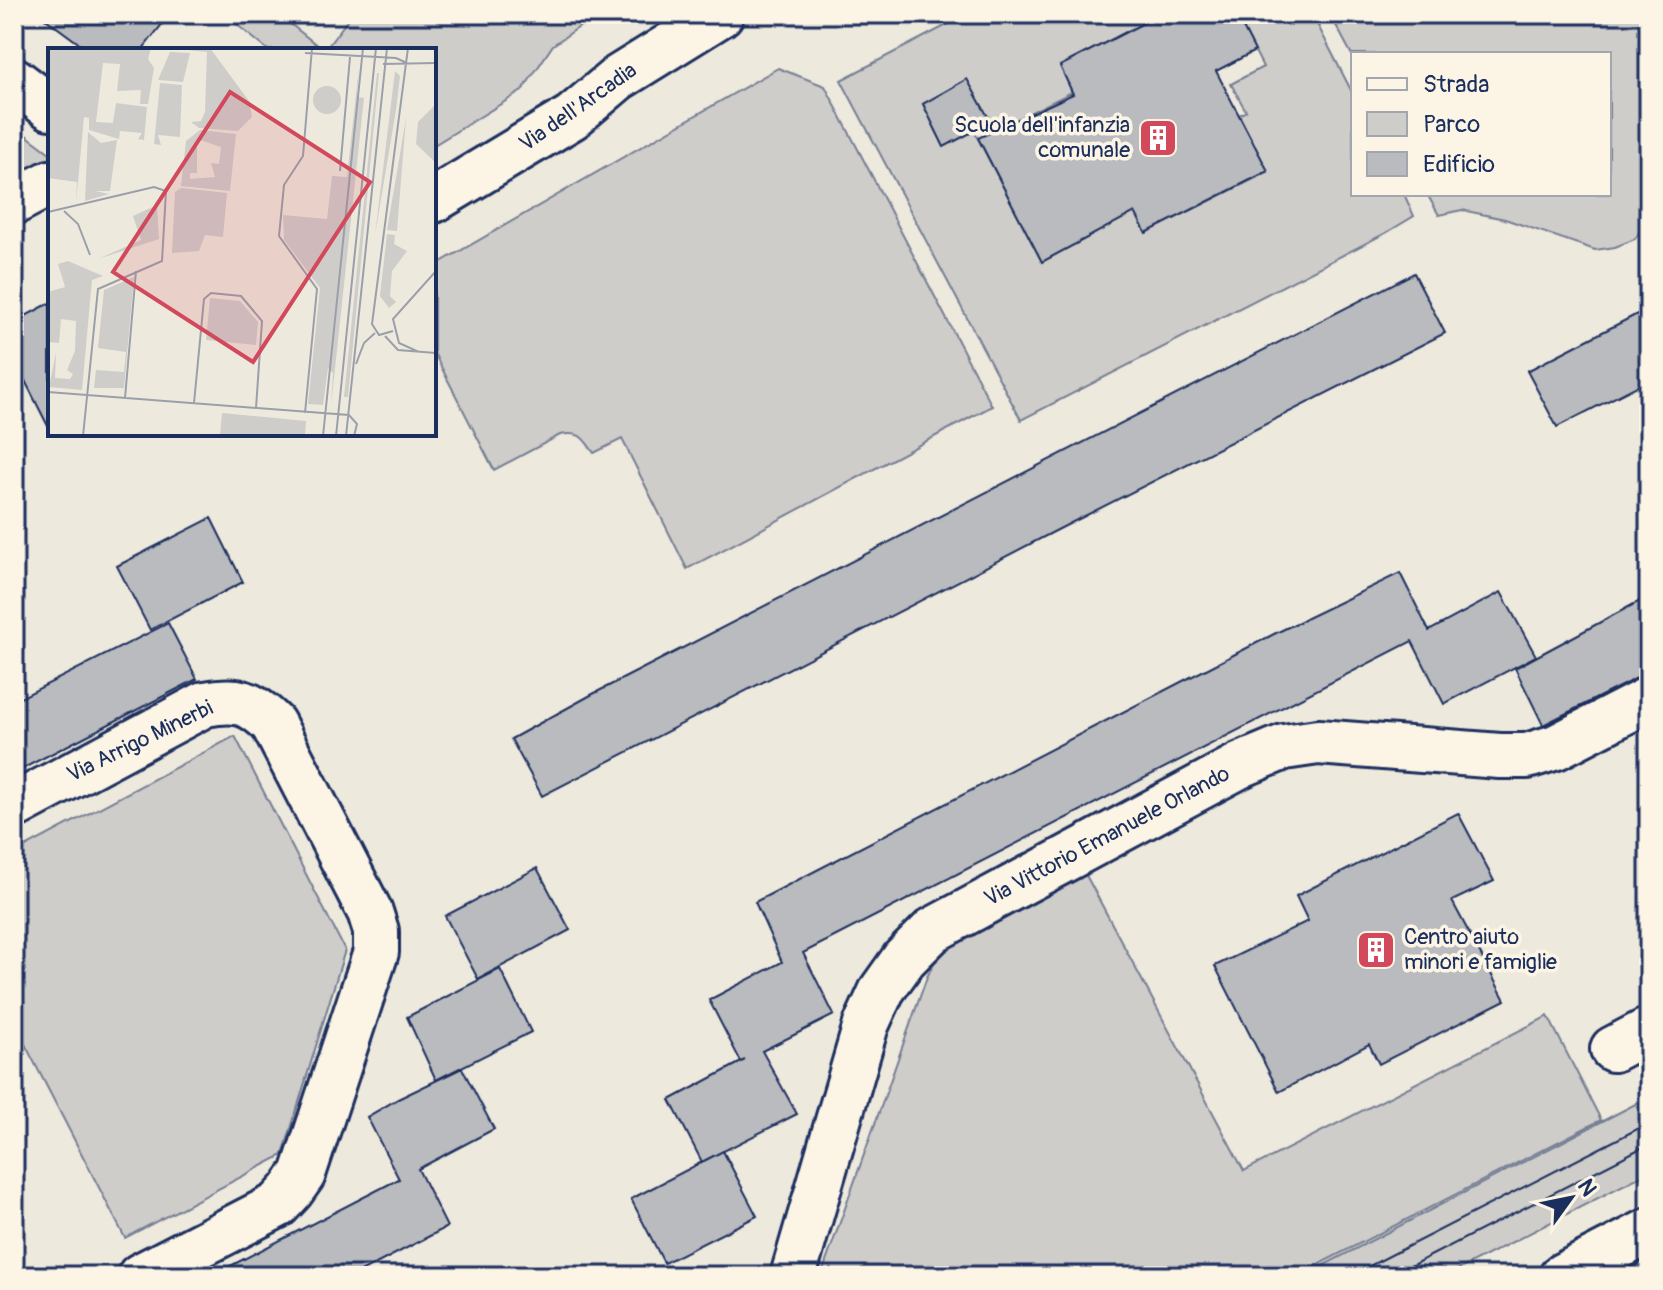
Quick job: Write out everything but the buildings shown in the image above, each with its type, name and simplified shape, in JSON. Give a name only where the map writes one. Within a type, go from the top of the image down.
[{"type":"street","name":"Via dell'Arcadia","points":[[436,199],[572,117],[618,78],[721,14]]},
{"type":"street","points":[[14,80],[48,106]]},
{"type":"street","points":[[14,202],[48,184]]},
{"type":"street","name":"Via Vittorio Emanuele Orlando","points":[[793,1276],[866,1025],[882,990],[904,959],[933,930],[1241,765],[1284,747],[1318,742],[1527,756],[1556,747],[1649,699]]},
{"type":"street","name":"Via Arrigo Minerbi","points":[[14,806],[205,704],[227,700],[245,704],[260,711],[273,724],[370,912],[376,931],[376,952],[303,1174],[278,1205],[140,1276]]},
{"type":"street","points":[[1562,1276],[1649,1231]]},
{"type":"green space","points":[[224,14],[278,14],[320,48],[266,48]]},
{"type":"green space","points":[[352,14],[598,14],[553,45],[522,91],[436,144],[436,48],[326,48]]},
{"type":"green space","points":[[968,14],[1161,14],[1061,66],[1072,92],[995,130],[967,80],[923,104],[944,147],[974,131],[1042,262],[1096,233],[1118,180],[1146,233],[1268,172],[1239,115],[1246,111],[1231,84],[1263,67],[1236,14],[1312,14],[1351,90],[1351,196],[1405,196],[1414,216],[1021,420],[841,80]]},
{"type":"green space","points":[[1330,14],[1649,14],[1649,217],[1635,239],[1615,247],[1595,250],[1505,219],[1462,210],[1439,215],[1428,196],[1611,196],[1611,52],[1351,53]]},
{"type":"green space","points":[[778,68],[825,86],[992,406],[687,569],[622,439],[594,453],[581,437],[560,435],[494,470],[436,357],[436,265]]},
{"type":"green space","points":[[14,126],[48,152],[48,172],[14,189]]},
{"type":"green space","points":[[235,736],[345,950],[283,1155],[125,1238],[14,1023],[14,853]]},
{"type":"green space","points":[[1080,864],[1244,1171],[1548,1016],[1601,1120],[1296,1276],[821,1276],[927,977],[943,944]]},
{"type":"green space","points":[[1649,1097],[1649,1172],[1446,1276],[1303,1276]]},
{"type":"tram line","points":[[1350,1276],[1649,1123]]},
{"type":"tram line","points":[[1391,1276],[1649,1144]]},
{"type":"place","name":"Scuola dell'infanzia comunale","points":[[1158,138]]},
{"type":"place","name":"Centro aiuto minori e famiglie","points":[[1376,950]]}]
